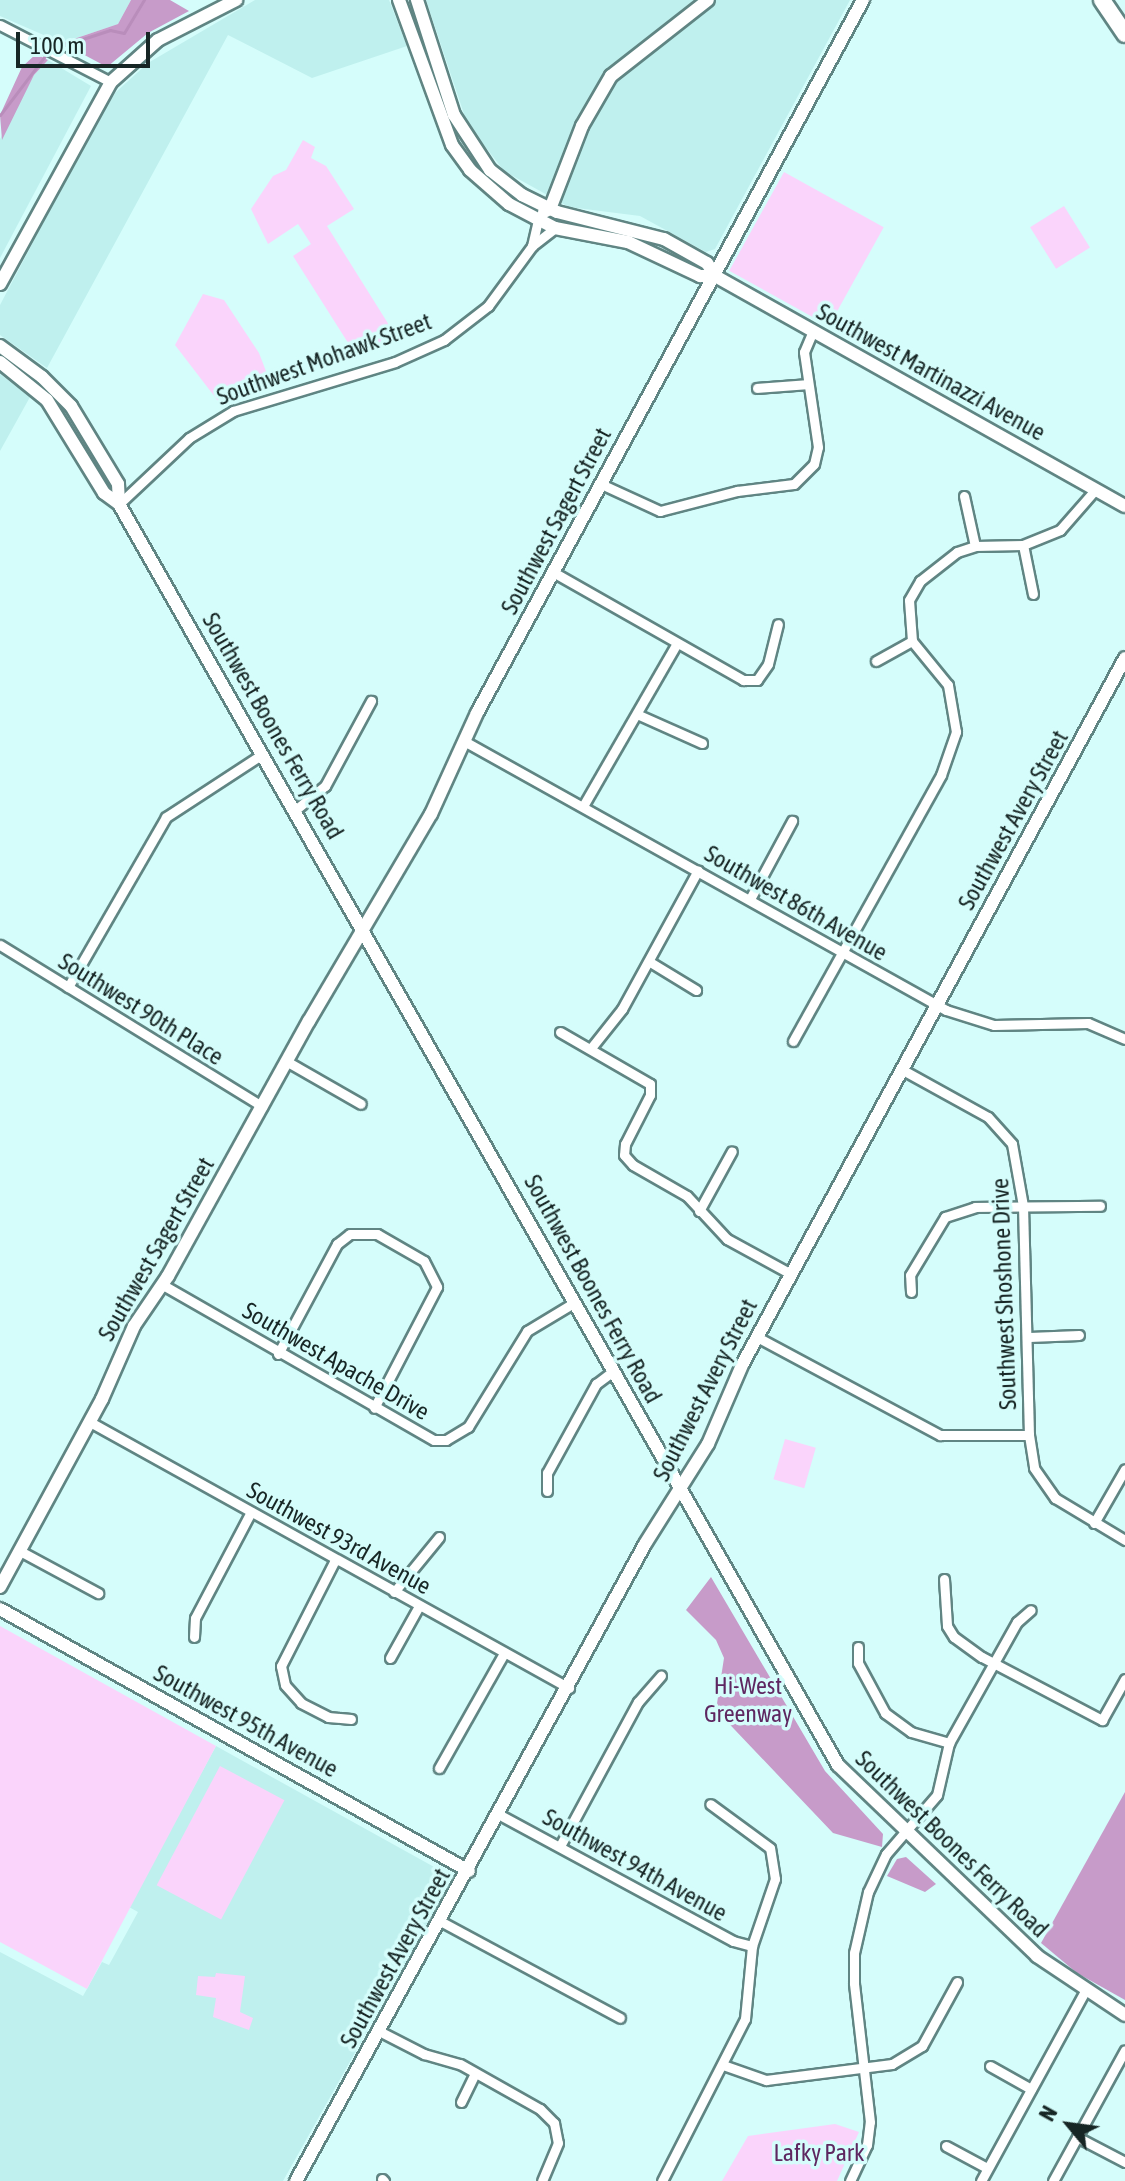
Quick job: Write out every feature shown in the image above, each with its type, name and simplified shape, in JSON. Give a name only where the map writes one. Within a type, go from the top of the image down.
[{"type":"highway","points":[[1102,0],[1125,34]]},
{"type":"street","points":[[0,284],[111,82],[158,40],[236,0]]},
{"type":"street","name":"Southwest Martinazzi Avenue","points":[[399,0],[452,145],[481,181],[514,208],[555,228],[628,242],[700,276],[715,276]]},
{"type":"street","name":"Southwest Martinazzi Avenue","points":[[417,0],[462,130],[490,170],[529,199],[550,209],[656,236],[707,263],[715,276],[1125,506]]},
{"type":"street","points":[[529,199],[555,186],[594,102],[615,71],[644,46],[685,23],[708,0]]},
{"type":"street","name":"Southwest Sagert Street","points":[[0,1587],[90,1422],[129,1335],[163,1285],[286,1061],[437,802],[464,741],[553,572],[863,0]]},
{"type":"street","points":[[0,25],[111,82]]},
{"type":"street","points":[[514,208],[550,209],[558,193],[555,186]]},
{"type":"street","name":"Southwest Mohawk Street","points":[[532,246],[538,221]]},
{"type":"street","name":"Southwest Mohawk Street","points":[[119,504],[189,438],[233,411],[408,357],[444,340],[488,306],[532,246],[555,228]]},
{"type":"street","points":[[601,484],[660,511],[737,491],[787,487],[810,470],[817,456],[819,428],[804,352],[813,331]]},
{"type":"street","name":"Southwest Boones Ferry Road","points":[[0,346],[42,377],[71,406],[118,484],[119,504]]},
{"type":"street","name":"Southwest Boones Ferry Road","points":[[0,362],[47,400],[104,493],[119,504],[261,755],[365,929],[838,1765],[1037,1956],[1125,2015]]},
{"type":"street","points":[[757,388],[808,384]]},
{"type":"street","points":[[793,1041],[846,952],[941,775],[956,732],[948,685],[912,641],[909,600],[920,581],[935,565],[975,546],[1023,545],[1060,530],[1095,490]]},
{"type":"street","points":[[964,496],[975,546]]},
{"type":"street","points":[[1023,545],[1033,594]]},
{"type":"street","points":[[553,572],[743,680],[757,680],[777,642],[778,624]]},
{"type":"street","points":[[876,661],[912,641]]},
{"type":"street","points":[[583,806],[639,715],[677,643]]},
{"type":"street","name":"Southwest Avery Street","points":[[296,2181],[442,1922],[645,1544],[708,1444],[757,1337],[1125,658]]},
{"type":"street","points":[[294,811],[325,786],[371,701]]},
{"type":"street","points":[[639,715],[702,743]]},
{"type":"street","name":"Southwest 86th Avenue","points":[[464,741],[846,952],[935,1005],[994,1025],[1088,1023],[1125,1039]]},
{"type":"street","points":[[68,987],[166,817],[261,755]]},
{"type":"street","points":[[750,899],[792,821]]},
{"type":"street","points":[[591,1048],[650,962],[698,870]]},
{"type":"street","name":"Southwest 90th Place","points":[[0,945],[262,1106]]},
{"type":"street","points":[[650,962],[696,990]]},
{"type":"street","points":[[560,1032],[650,1084],[624,1155],[687,1196],[727,1239],[791,1274]]},
{"type":"street","points":[[286,1061],[361,1104]]},
{"type":"street","name":"Southwest Shoshone Drive","points":[[901,1069],[1003,1130],[1019,1165],[1029,1337],[1029,1435],[1042,1483],[1055,1498],[1125,1540]]},
{"type":"street","points":[[699,1211],[732,1151]]},
{"type":"street","points":[[911,1292],[910,1275],[945,1217],[975,1207],[1100,1206]]},
{"type":"street","points":[[278,1354],[337,1244],[350,1234],[377,1234],[424,1261],[437,1287],[374,1408]]},
{"type":"street","name":"Southwest Apache Drive","points":[[163,1285],[278,1354],[434,1440],[456,1436],[478,1417],[527,1331],[575,1302]]},
{"type":"street","points":[[1029,1337],[1079,1335]]},
{"type":"street","points":[[757,1337],[940,1435],[1029,1435]]},
{"type":"street","points":[[547,1491],[547,1473],[575,1422],[596,1384],[613,1371]]},
{"type":"street","name":"Southwest 93rd Avenue","points":[[90,1422],[569,1688]]},
{"type":"street","points":[[1094,1523],[1125,1469]]},
{"type":"street","points":[[194,1637],[195,1618],[251,1512]]},
{"type":"street","points":[[394,1592],[439,1537]]},
{"type":"street","points":[[20,1551],[98,1593]]},
{"type":"street","points":[[335,1560],[281,1666],[285,1685],[301,1703],[328,1717],[351,1719]]},
{"type":"street","points":[[944,1579],[947,1626],[954,1637],[993,1663],[1102,1720],[1125,1679]]},
{"type":"street","points":[[390,1658],[419,1606]]},
{"type":"street","name":"Southwest 95th Avenue","points":[[0,1609],[469,1871]]},
{"type":"street","points":[[850,2181],[869,2137],[854,1983],[859,1922],[879,1866],[937,1795],[949,1743],[1017,1622],[1031,1610]]},
{"type":"street","points":[[858,1647],[858,1663],[885,1713],[911,1732],[949,1743]]},
{"type":"street","points":[[439,1768],[504,1653]]},
{"type":"street","points":[[560,1846],[638,1702],[661,1676]]},
{"type":"street","points":[[662,2181],[723,2065],[750,2003],[752,1946],[775,1879],[775,1865],[758,1834],[710,1804]]},
{"type":"street","name":"Southwest 94th Avenue","points":[[500,1815],[733,1941],[752,1946]]},
{"type":"street","points":[[442,1922],[620,2018]]},
{"type":"street","points":[[723,2065],[766,2080],[864,2070],[908,2058],[922,2046],[957,1982]]},
{"type":"street","points":[[981,2181],[1085,1991]]},
{"type":"street","points":[[379,2031],[475,2073],[540,2109],[554,2123],[558,2143],[542,2181]]},
{"type":"street","points":[[1053,2181],[1125,2050]]},
{"type":"street","points":[[990,2066],[1031,2089]]},
{"type":"street","points":[[461,2102],[475,2073]]},
{"type":"street","points":[[1077,2137],[1125,2162]]},
{"type":"street","points":[[946,2146],[987,2168]]},
{"type":"shaded area","points":[[0,0],[131,0],[118,24],[62,43],[0,16]]},
{"type":"shaded area","points":[[255,0],[389,0],[407,46],[312,78],[228,35],[47,368],[0,335],[0,305],[95,125],[116,92],[148,63]]},
{"type":"shaded area","points":[[426,0],[850,0],[715,249],[706,252],[640,216],[569,207],[504,171],[467,123]]},
{"type":"shaded area","points":[[48,60],[91,86],[0,258],[0,139],[34,75]]},
{"type":"shaded area","points":[[0,374],[30,397],[0,451]]},
{"type":"shaded area","points":[[216,1746],[445,1873],[449,1885],[283,2181],[0,2181],[0,1952],[83,1996],[102,1962],[109,1965],[138,1912],[129,1907]]},
{"type":"green space","points":[[131,0],[170,0],[189,11],[148,33],[107,67],[62,43],[118,24]]},
{"type":"green space","points":[[36,54],[48,60],[34,75],[2,140],[0,115],[22,67]]},
{"type":"green space","points":[[303,140],[315,147],[311,158],[326,166],[354,209],[327,226],[399,341],[357,357],[293,256],[311,244],[298,224],[268,244],[251,209],[273,176],[286,170]]},
{"type":"green space","points":[[784,172],[884,227],[829,326],[729,271]]},
{"type":"green space","points":[[1064,206],[1090,248],[1056,269],[1030,227]]},
{"type":"green space","points":[[203,294],[224,300],[259,353],[269,379],[218,401],[175,345]]},
{"type":"green space","points":[[785,1439],[816,1448],[804,1488],[773,1479]]},
{"type":"green space","name":"Hi-West Greenway","points":[[711,1577],[825,1771],[883,1834],[882,1847],[833,1833],[716,1710],[724,1658],[716,1640],[686,1610]]},
{"type":"green space","points":[[0,1626],[216,1746],[87,1989],[0,1942]]},
{"type":"green space","points":[[220,1766],[284,1800],[221,1919],[157,1885]]},
{"type":"green space","points":[[1125,1792],[1125,2000],[1077,1973],[1041,1943]]},
{"type":"green space","points":[[906,1857],[936,1884],[925,1892],[887,1876],[897,1859]]},
{"type":"green space","points":[[216,1973],[245,1976],[240,2012],[253,2018],[249,2030],[213,2017],[216,1998],[196,1995],[198,1976],[215,1977]]},
{"type":"green space","name":"Lafky Park","points":[[835,2124],[859,2132],[837,2181],[722,2181],[748,2136]]},
{"type":"waterway","points":[[55,48],[110,30],[124,33],[144,0]]},
{"type":"waterway","points":[[0,115],[48,52]]}]
